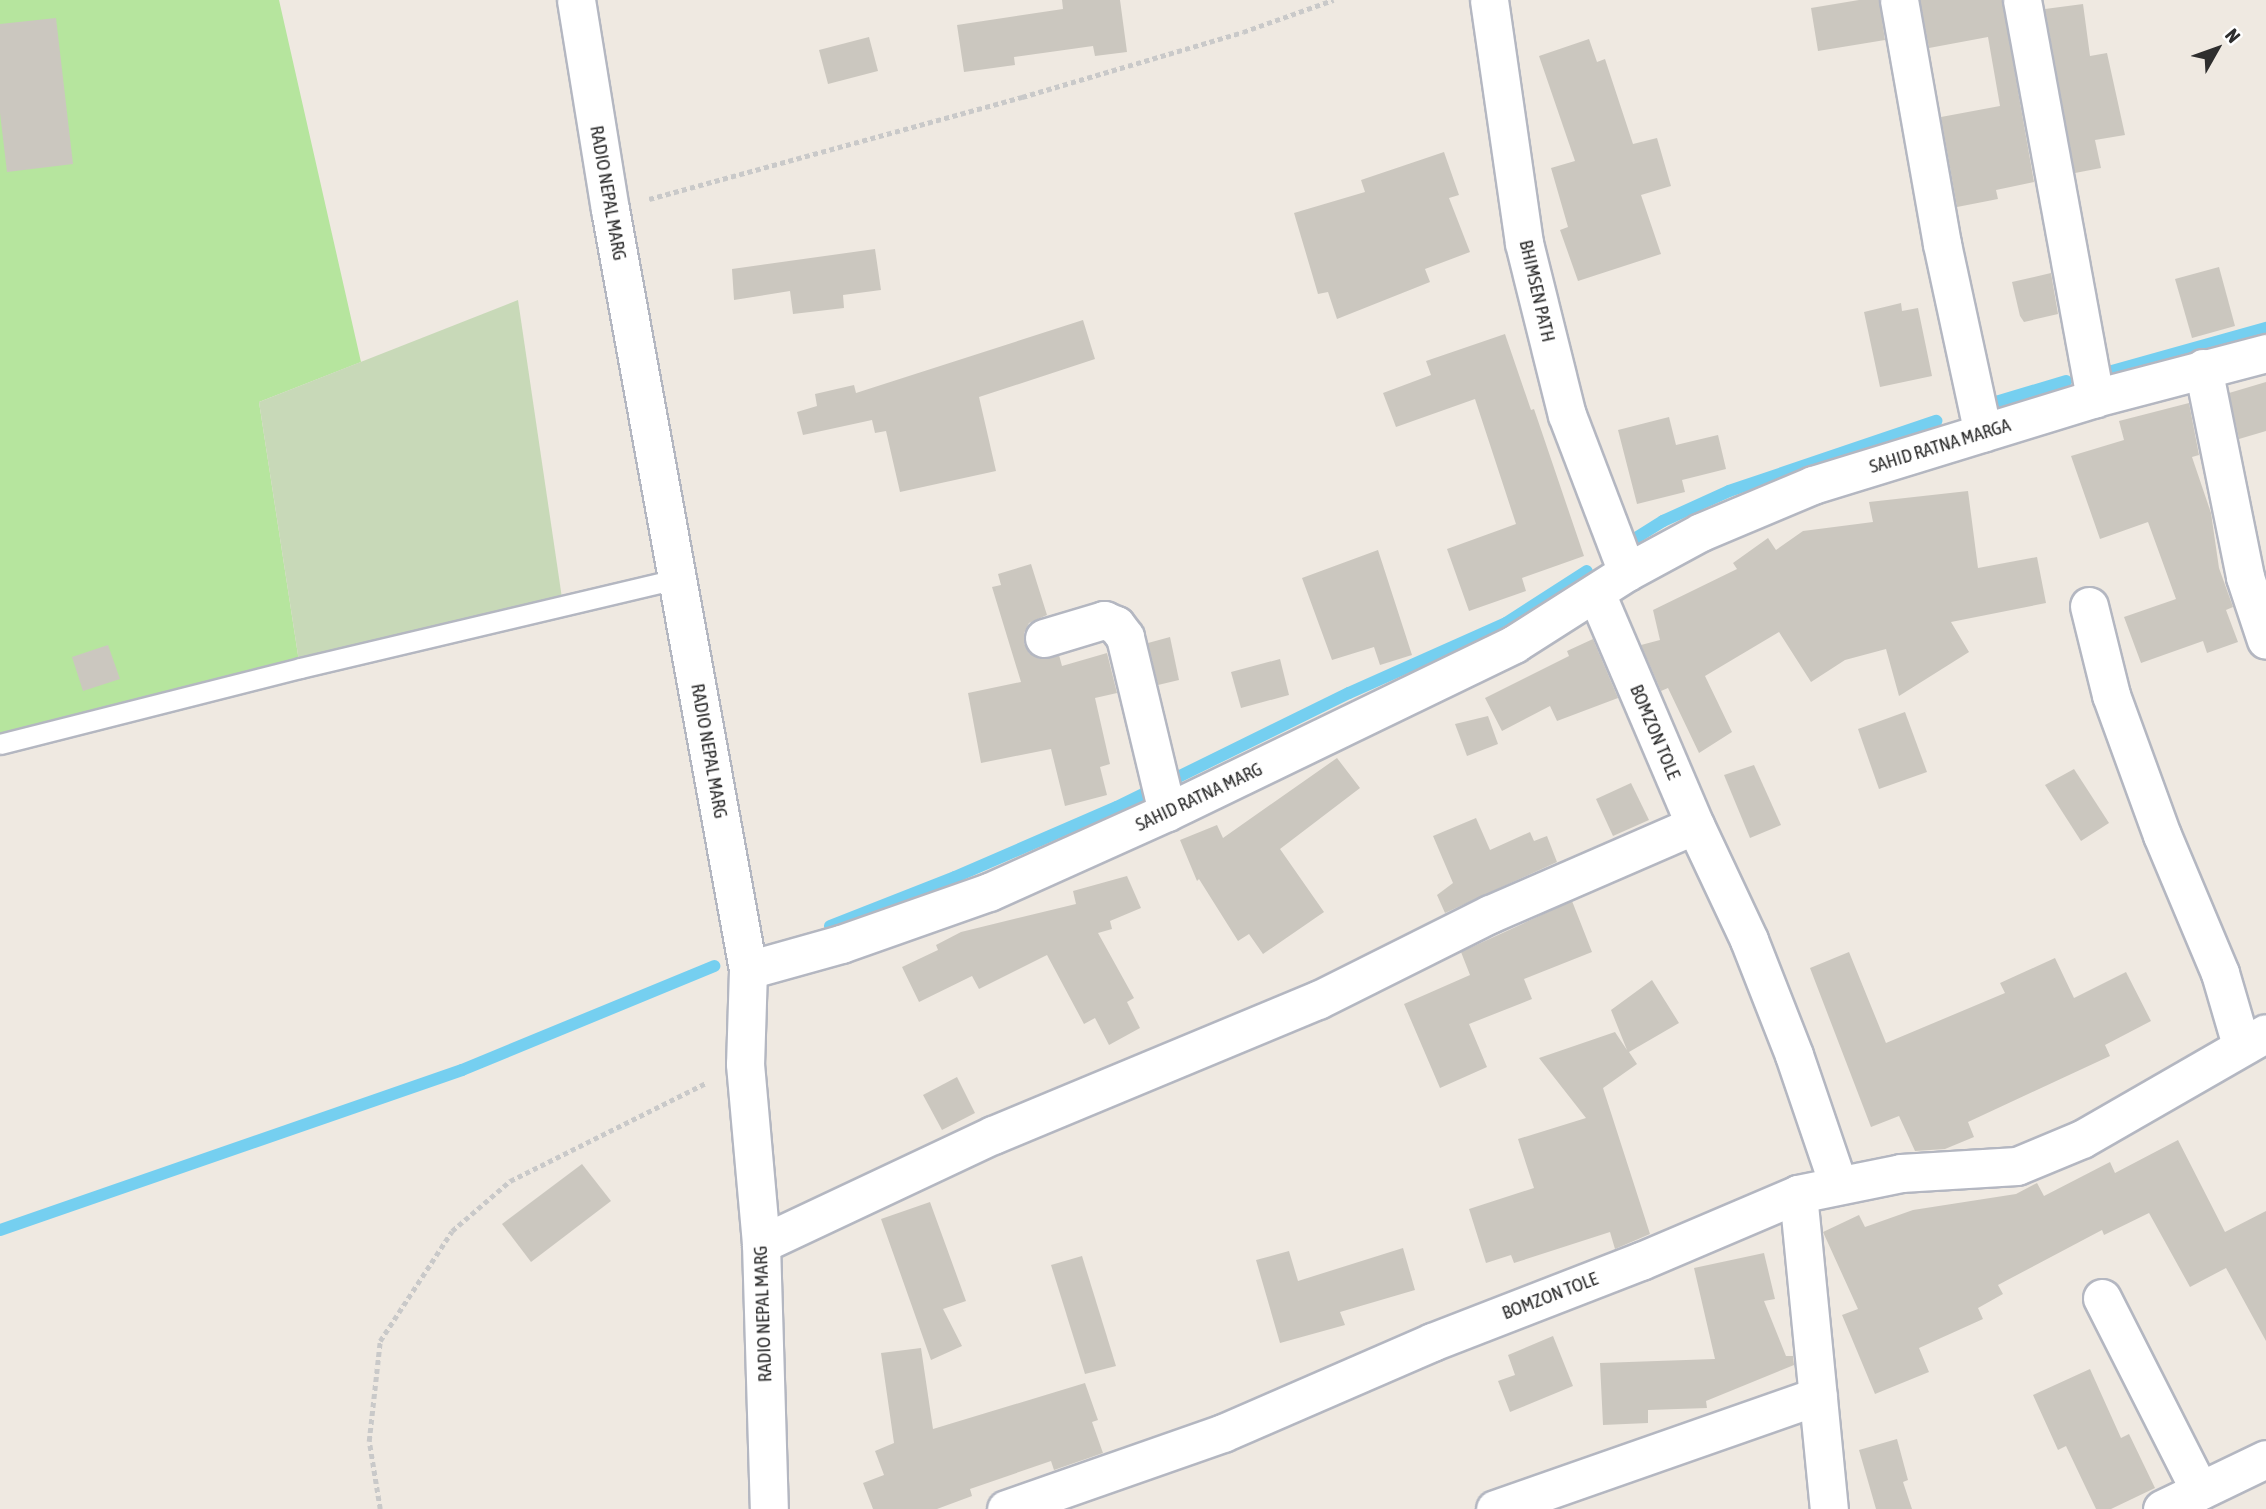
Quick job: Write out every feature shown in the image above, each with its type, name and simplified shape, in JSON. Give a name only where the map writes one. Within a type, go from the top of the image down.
[{"type":"street","name":"RADIO NEPAL MARG","points":[[576,0],[610,209],[748,970],[745,1064],[761,1244],[769,1509]]},
{"type":"street","name":"BHIMSEN PATH","points":[[1489,0],[1524,243],[1567,415],[1627,572]]},
{"type":"street","points":[[1899,0],[1942,244],[1983,433]]},
{"type":"street","points":[[2022,0],[2095,398]]},
{"type":"street","name":"SAHID RATNA MARGA","points":[[1627,572],[1701,532],[1813,485],[2095,398],[2266,353]]},
{"type":"street","points":[[2203,368],[2245,577],[2266,639]]},
{"type":"street","name":"SAHID RATNA MARG","points":[[748,970],[841,944],[989,892],[1167,812],[1514,644],[1627,572]]},
{"type":"street","name":"BOMZON TOLE","points":[[1596,593],[1695,825],[1749,940],[1794,1055],[1838,1184]]},
{"type":"street","points":[[2089,606],[2111,695],[2162,835],[2220,973],[2254,1039]]},
{"type":"street","points":[[1044,638],[1104,620],[1116,625],[1125,637],[1167,812]]},
{"type":"street","points":[[761,1244],[993,1135],[1318,1000],[1490,914],[1695,825]]},
{"type":"street","name":"BOMZON TOLE","points":[[1006,1509],[1223,1433],[1432,1342],[1641,1261],[1798,1194],[1901,1173],[2017,1166],[2082,1139],[2254,1039]]},
{"type":"street","points":[[1798,1194],[1829,1509]]},
{"type":"street","points":[[2102,1298],[2179,1503],[2266,1460]]},
{"type":"street","points":[[1495,1509],[1818,1395]]},
{"type":"lane","points":[[0,744],[300,668],[677,579]]},
{"type":"path","points":[[610,209],[816,156],[1022,97],[1244,32],[1333,0]]},
{"type":"path","points":[[380,1509],[369,1441],[380,1341],[452,1231],[510,1181],[745,1064]]},
{"type":"green space","points":[[0,0],[279,0],[361,362],[259,402],[300,668],[0,744]]},
{"type":"green space","points":[[518,300],[563,605],[300,668],[259,402]]},
{"type":"building","points":[[1062,0],[1120,0],[1127,52],[1095,56],[1093,46],[1014,57],[1015,65],[964,72],[957,25],[1063,9]]},
{"type":"building","points":[[1859,0],[1879,0],[1885,40],[1818,51],[1811,8]]},
{"type":"building","points":[[1920,0],[2002,0],[2034,182],[1996,190],[1998,199],[1957,207],[1941,117],[2000,106],[1988,37],[1929,48]]},
{"type":"building","points":[[2083,4],[2090,56],[2107,53],[2125,135],[2095,140],[2101,168],[2075,173],[2045,9]]},
{"type":"building","points":[[56,18],[73,164],[7,172],[0,113],[0,24]]},
{"type":"building","points":[[869,37],[878,71],[828,84],[819,50]]},
{"type":"building","points":[[1589,39],[1597,62],[1605,59],[1633,144],[1657,138],[1671,186],[1641,195],[1661,254],[1578,281],[1560,230],[1568,227],[1551,168],[1575,161],[1539,56]]},
{"type":"building","points":[[1444,152],[1459,195],[1449,198],[1470,252],[1425,269],[1430,282],[1337,319],[1328,292],[1318,294],[1294,213],[1365,192],[1361,180]]},
{"type":"building","points":[[875,249],[881,290],[843,295],[844,308],[793,314],[790,291],[734,300],[732,269]]},
{"type":"building","points":[[2219,267],[2235,326],[2192,338],[2175,279]]},
{"type":"building","points":[[2051,273],[2058,314],[2024,322],[2020,316],[2012,282]]},
{"type":"building","points":[[1901,303],[1902,311],[1918,308],[1932,376],[1880,387],[1864,312]]},
{"type":"building","points":[[1083,320],[1095,359],[979,397],[996,471],[900,492],[886,431],[875,433],[872,420],[803,435],[797,412],[817,406],[815,394],[854,385],[856,393]]},
{"type":"building","points":[[1505,334],[1531,410],[1534,409],[1584,556],[1522,578],[1526,591],[1469,611],[1447,549],[1516,524],[1475,399],[1396,427],[1383,393],[1431,375],[1426,361]]},
{"type":"building","points":[[2266,382],[2266,431],[2239,439],[2229,393]]},
{"type":"building","points":[[2189,403],[2199,455],[2192,457],[2211,513],[2219,568],[2233,607],[2226,610],[2238,642],[2207,653],[2203,641],[2141,663],[2124,617],[2176,599],[2148,522],[2100,539],[2071,456],[2124,440],[2119,421]]},
{"type":"building","points":[[1669,417],[1676,445],[1718,435],[1726,469],[1682,480],[1685,492],[1637,504],[1618,430]]},
{"type":"building","points":[[1968,491],[1978,568],[2037,557],[2046,603],[1951,622],[1969,652],[1899,696],[1886,649],[1845,660],[1811,682],[1779,632],[1705,676],[1732,732],[1699,753],[1668,688],[1661,691],[1641,645],[1660,640],[1653,610],[1737,569],[1733,563],[1768,538],[1776,550],[1803,531],[1873,522],[1869,502]]},
{"type":"building","points":[[1378,550],[1412,655],[1380,665],[1374,647],[1332,660],[1302,578]]},
{"type":"building","points":[[1031,564],[1047,615],[1029,623],[1024,633],[1024,643],[1029,653],[1040,659],[1059,655],[1062,666],[1107,653],[1117,693],[1095,698],[1110,764],[1100,767],[1107,795],[1065,806],[1051,749],[981,763],[968,693],[1021,682],[992,587],[1001,585],[998,574]]},
{"type":"building","points":[[1170,637],[1179,680],[1158,685],[1148,643]]},
{"type":"building","points":[[1593,639],[1618,698],[1557,721],[1550,706],[1502,731],[1485,698],[1569,656],[1567,651]]},
{"type":"building","points":[[108,645],[120,679],[83,691],[72,657]]},
{"type":"building","points":[[1280,659],[1289,695],[1241,708],[1231,672]]},
{"type":"building","points":[[1905,712],[1927,772],[1879,789],[1858,729]]},
{"type":"building","points":[[1488,716],[1498,744],[1467,756],[1455,724]]},
{"type":"building","points":[[1337,758],[1360,788],[1280,849],[1324,912],[1263,954],[1249,934],[1238,941],[1199,879],[1197,881],[1180,840],[1217,825],[1223,838]]},
{"type":"building","points":[[1754,765],[1781,825],[1750,838],[1724,775]]},
{"type":"building","points":[[2074,769],[2109,823],[2081,841],[2045,785]]},
{"type":"building","points":[[1631,783],[1649,820],[1613,836],[1596,799]]},
{"type":"building","points":[[1476,818],[1490,850],[1530,832],[1534,841],[1547,836],[1557,862],[1445,913],[1437,895],[1453,883],[1433,836]]},
{"type":"building","points":[[1127,876],[1141,908],[1110,921],[1112,929],[1098,933],[1134,998],[1127,1002],[1140,1028],[1109,1045],[1095,1018],[1084,1024],[1047,955],[979,989],[972,976],[919,1002],[902,967],[938,950],[936,945],[961,932],[1076,904],[1073,891]]},
{"type":"building","points":[[1572,901],[1592,952],[1524,979],[1532,999],[1469,1024],[1487,1067],[1440,1088],[1404,1004],[1470,975],[1461,952]]},
{"type":"building","points":[[1849,952],[1886,1043],[2005,993],[2000,983],[2055,958],[2074,998],[2126,972],[2151,1021],[2105,1045],[2110,1056],[1968,1122],[1974,1137],[1945,1149],[1915,1151],[1899,1116],[1871,1127],[1810,968]]},
{"type":"building","points":[[1652,980],[1679,1023],[1629,1052],[1637,1064],[1603,1088],[1650,1234],[1615,1249],[1610,1232],[1514,1263],[1511,1255],[1486,1263],[1469,1209],[1534,1188],[1518,1139],[1586,1118],[1539,1058],[1615,1032],[1627,1050],[1611,1010]]},
{"type":"building","points":[[957,1077],[975,1113],[942,1130],[923,1095]]},
{"type":"building","points":[[2178,1140],[2225,1232],[2266,1211],[2266,1341],[2226,1268],[2190,1287],[2149,1213],[2104,1235],[2102,1230],[1998,1285],[2003,1294],[1978,1308],[1983,1319],[1919,1348],[1929,1372],[1875,1394],[1842,1315],[1858,1309],[1823,1232],[1859,1215],[1865,1227],[1913,1210],[2016,1194],[2037,1183],[2044,1196],[2110,1162],[2115,1173]]},
{"type":"building","points":[[582,1164],[611,1201],[531,1262],[502,1224]]},
{"type":"building","points":[[930,1202],[966,1301],[943,1309],[962,1346],[931,1360],[881,1219]]},
{"type":"building","points":[[1403,1248],[1415,1290],[1340,1312],[1345,1325],[1280,1343],[1256,1260],[1289,1251],[1298,1281]]},
{"type":"building","points":[[1764,1253],[1775,1299],[1764,1301],[1786,1356],[1793,1356],[1794,1365],[1706,1401],[1707,1408],[1648,1410],[1648,1423],[1603,1425],[1600,1363],[1715,1359],[1694,1268]]},
{"type":"building","points":[[1082,1256],[1116,1366],[1085,1374],[1051,1265]]},
{"type":"building","points":[[1553,1336],[1573,1386],[1510,1412],[1498,1381],[1515,1375],[1508,1355]]},
{"type":"building","points":[[921,1348],[933,1429],[1085,1383],[1098,1420],[1092,1422],[1103,1453],[1054,1470],[1051,1461],[970,1489],[972,1496],[937,1509],[873,1509],[863,1483],[884,1475],[875,1451],[894,1443],[881,1353]]},
{"type":"building","points":[[2090,1369],[2121,1438],[2129,1434],[2155,1488],[2111,1509],[2096,1509],[2066,1446],[2058,1450],[2033,1395]]},
{"type":"building","points":[[1897,1439],[1908,1480],[1903,1482],[1912,1509],[1876,1509],[1859,1450]]},
{"type":"waterway","points":[[2094,376],[2266,328]]},
{"type":"waterway","points":[[1979,407],[2066,381]]},
{"type":"waterway","points":[[1631,541],[1663,521],[1729,491],[1936,421]]},
{"type":"waterway","points":[[830,926],[955,877],[1117,807],[1349,693],[1506,623],[1587,571]]},
{"type":"waterway","points":[[0,1230],[462,1070],[714,966]]}]
